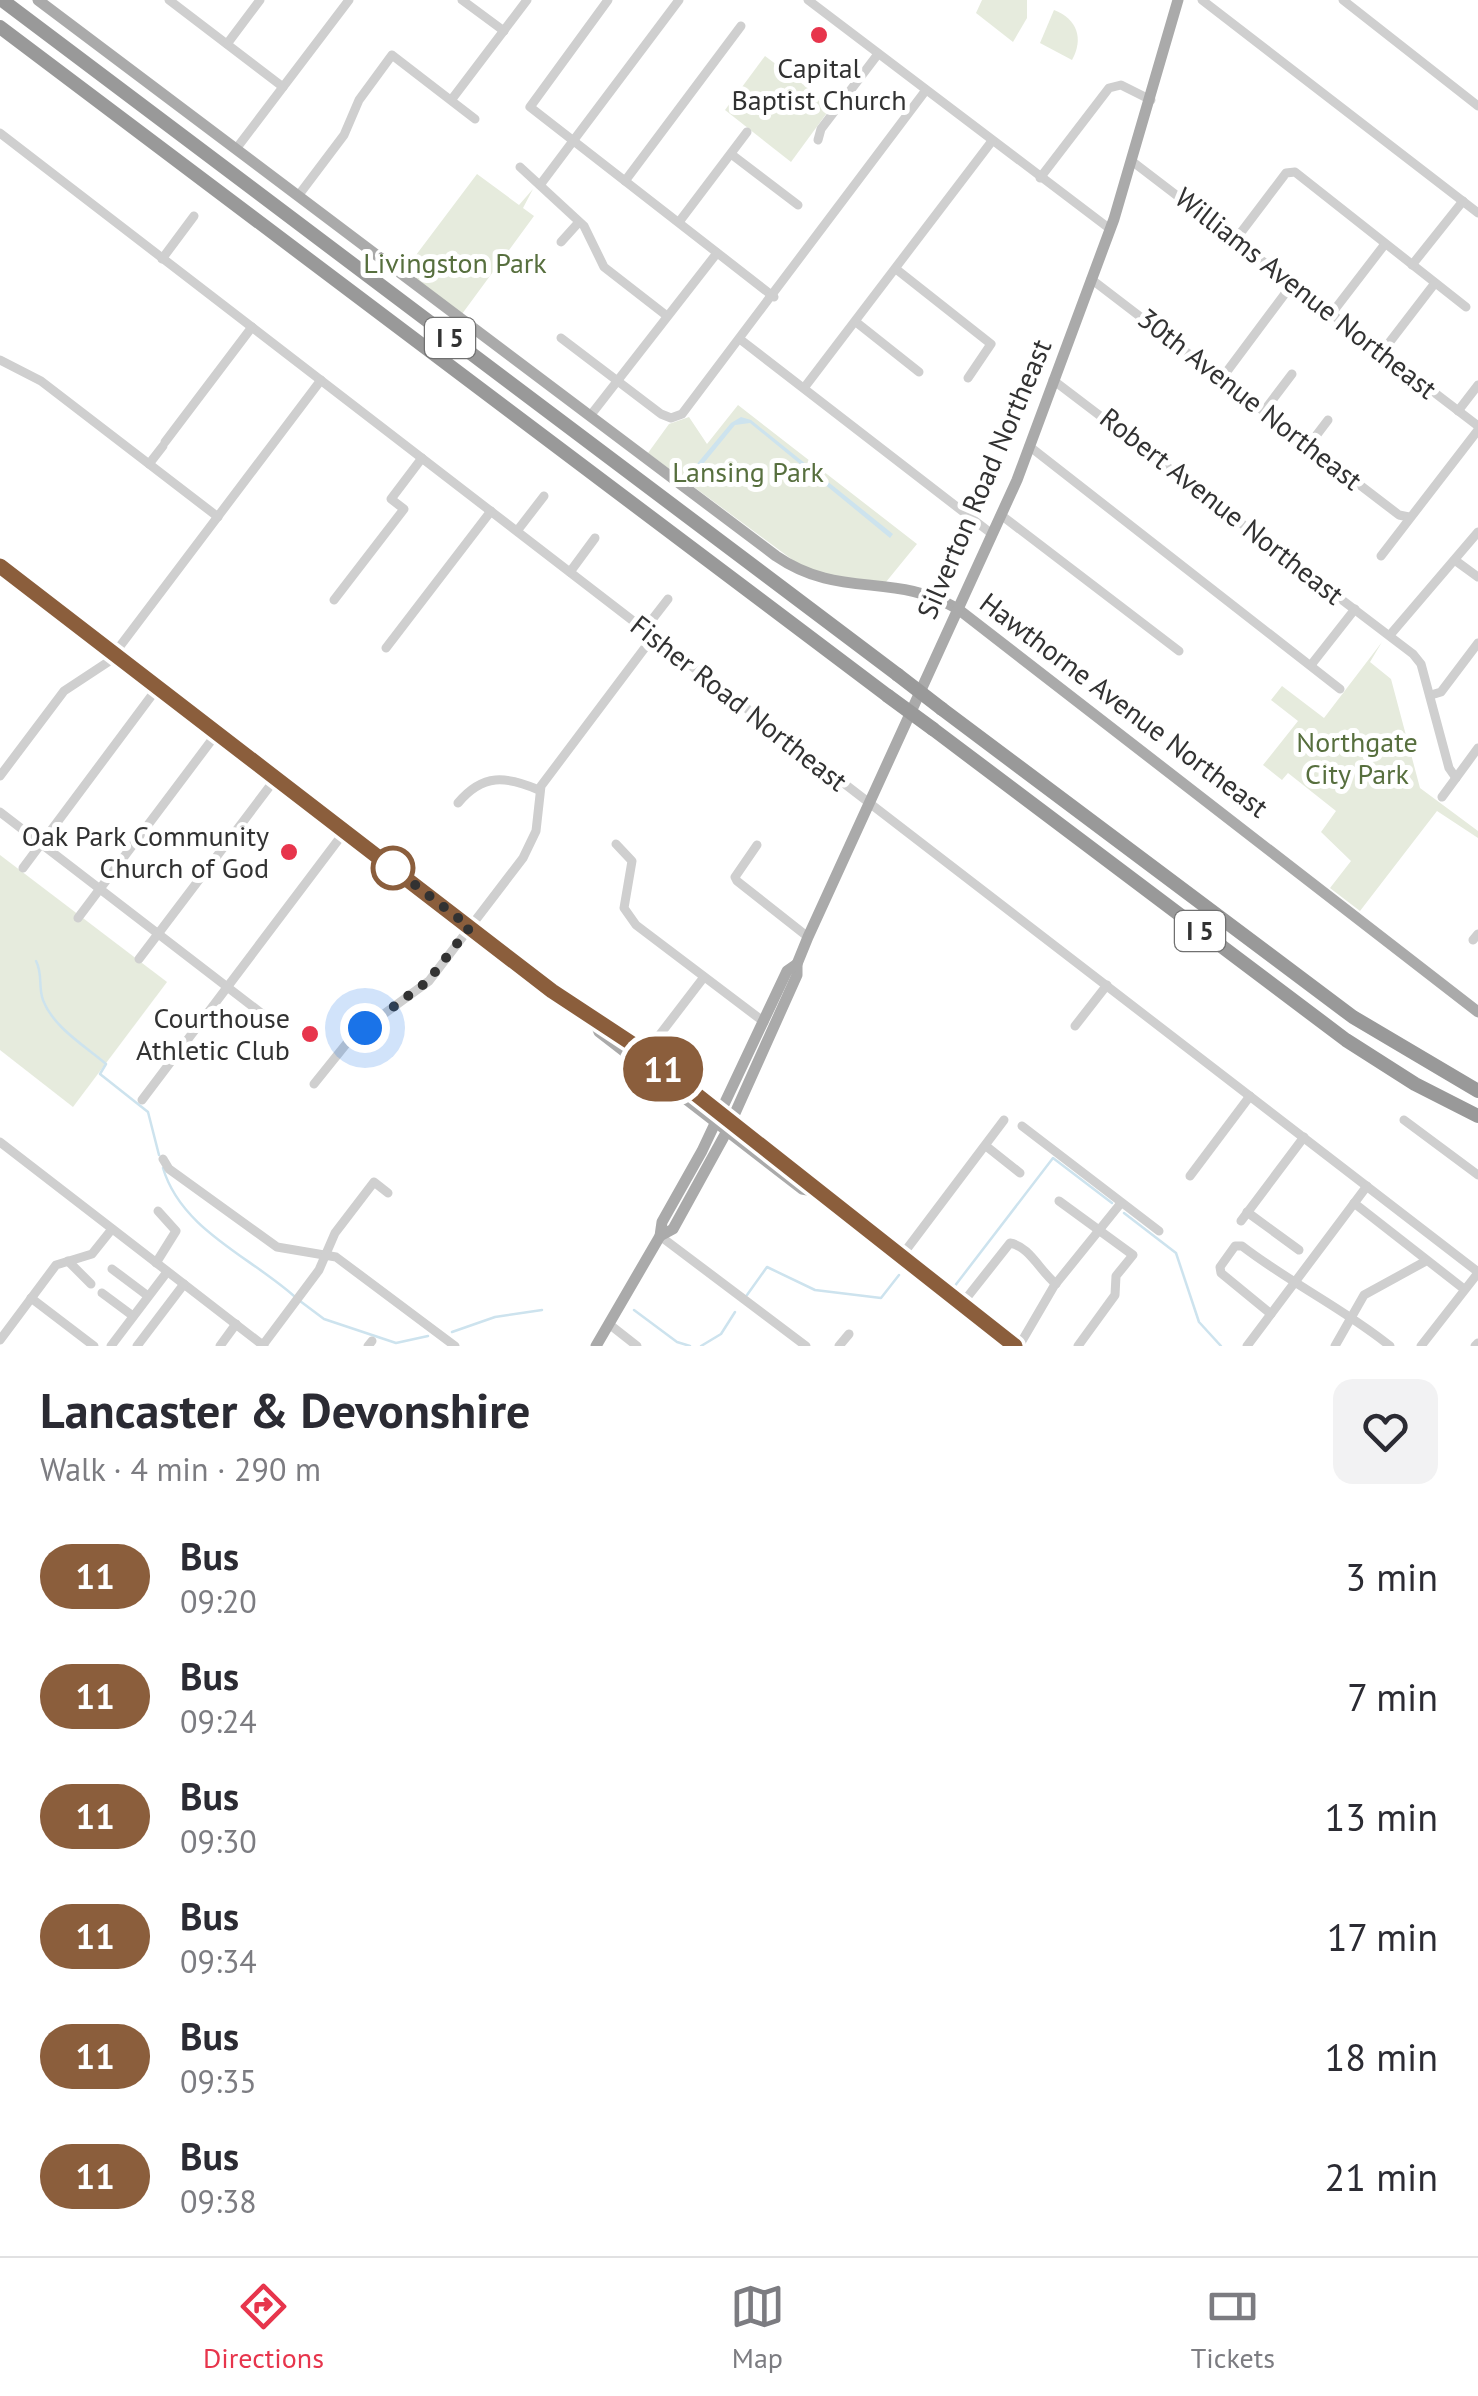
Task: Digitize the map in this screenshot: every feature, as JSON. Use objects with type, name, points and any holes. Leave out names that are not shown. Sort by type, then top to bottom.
[{"type":"highway","name":"I 5","points":[[2,0],[1353,1017],[1478,1092]]},
{"type":"highway","name":"I 5","points":[[0,28],[1332,1030],[1416,1084],[1478,1116]]},
{"type":"main road","name":"Hawthorne Avenue Northeast","points":[[38,0],[804,574],[839,584],[916,589],[958,609],[1478,1012]]},
{"type":"main road","name":"Silverton Road Northeast","points":[[596,1346],[660,1236],[673,1229],[798,975],[797,964],[808,937],[1001,515],[1133,162],[1174,1]]},
{"type":"main road","points":[[0,566],[595,1022],[645,1054],[802,1189],[813,1191],[1017,1346]]},
{"type":"main road","name":"Silverton Road Northeast","points":[[724,1122],[788,970],[797,964]]},
{"type":"main road","points":[[595,1022],[599,1032],[724,1122]]},
{"type":"main road","points":[[612,1042],[640,1057],[645,1054]]},
{"type":"street","points":[[169,0],[284,87]]},
{"type":"street","points":[[227,44],[260,0]]},
{"type":"street","points":[[236,150],[349,0]]},
{"type":"street","points":[[462,0],[504,31]]},
{"type":"street","points":[[452,99],[527,0]]},
{"type":"street","points":[[608,0],[530,107],[774,297]]},
{"type":"street","points":[[540,185],[680,0]]},
{"type":"street","points":[[808,0],[1110,229]]},
{"type":"street","points":[[1202,0],[1478,212]]},
{"type":"street","points":[[1343,0],[1478,106]]},
{"type":"street","points":[[625,181],[742,26]]},
{"type":"street","points":[[818,140],[822,128],[878,54]]},
{"type":"street","points":[[298,196],[344,135],[359,100],[392,55],[475,119]]},
{"type":"street","points":[[1040,178],[1108,88],[1121,86],[1151,100]]},
{"type":"street","points":[[561,338],[661,414],[674,418],[684,412],[926,90]]},
{"type":"street","points":[[679,222],[747,132]]},
{"type":"street","name":"Fisher Road Northeast","points":[[0,134],[1478,1272]]},
{"type":"street","points":[[804,388],[992,141]]},
{"type":"street","points":[[731,154],[798,204]]},
{"type":"street","name":"Williams Avenue Northeast","points":[[1133,162],[1478,428]]},
{"type":"street","points":[[520,167],[580,222],[604,267],[667,316]]},
{"type":"street","points":[[1236,238],[1290,171],[1466,307]]},
{"type":"street","points":[[1412,266],[1463,201]]},
{"type":"street","points":[[162,258],[194,216]]},
{"type":"street","points":[[561,242],[580,222]]},
{"type":"street","points":[[1332,313],[1385,244]]},
{"type":"street","points":[[590,416],[717,253]]},
{"type":"street","points":[[896,269],[991,344],[968,378]]},
{"type":"street","name":"30th Avenue Northeast","points":[[1091,279],[1399,515],[1409,517]]},
{"type":"street","points":[[1222,378],[1293,282]]},
{"type":"street","points":[[1382,352],[1435,283]]},
{"type":"street","points":[[856,322],[919,372]]},
{"type":"street","points":[[149,464],[252,327]]},
{"type":"street","points":[[741,340],[992,534]]},
{"type":"street","points":[[0,360],[42,382],[218,517]]},
{"type":"street","points":[[1264,411],[1292,374]]},
{"type":"street","points":[[0,776],[64,690],[98,671],[114,654],[321,380]]},
{"type":"street","name":"Robert Avenue Northeast","points":[[1054,380],[1418,659],[1449,768],[1456,778]]},
{"type":"street","points":[[1458,411],[1478,385]]},
{"type":"street","points":[[1309,445],[1328,420]]},
{"type":"street","points":[[1381,556],[1478,428]]},
{"type":"street","points":[[1029,446],[1340,689]]},
{"type":"street","points":[[334,600],[404,509],[391,499],[422,458]]},
{"type":"street","points":[[517,531],[544,496]]},
{"type":"street","points":[[386,648],[490,511]]},
{"type":"street","points":[[1001,515],[1179,651]]},
{"type":"street","points":[[1390,634],[1478,532]]},
{"type":"street","points":[[570,572],[596,538]]},
{"type":"street","points":[[1456,561],[1478,578]]},
{"type":"street","points":[[314,1084],[350,1038],[428,981],[531,846],[539,790],[649,634],[668,599]]},
{"type":"street","points":[[1312,666],[1355,608]]},
{"type":"street","points":[[1431,696],[1441,692],[1478,643]]},
{"type":"street","points":[[23,868],[158,687]]},
{"type":"street","points":[[78,918],[217,733]]},
{"type":"street","points":[[1442,797],[1478,748]]},
{"type":"street","points":[[138,959],[276,778]]},
{"type":"street","points":[[458,803],[474,786],[489,778],[507,779],[539,790]]},
{"type":"street","points":[[0,812],[265,1016]]},
{"type":"street","points":[[142,1100],[345,831]]},
{"type":"street","points":[[616,844],[632,861],[634,872],[624,909],[648,933],[764,1022]]},
{"type":"street","points":[[757,846],[734,877],[808,937]]},
{"type":"street","points":[[645,1054],[704,977]]},
{"type":"street","points":[[1076,1026],[1107,985]]},
{"type":"street","points":[[1190,1176],[1250,1096]]},
{"type":"street","points":[[900,1258],[1004,1120]]},
{"type":"street","points":[[1404,1120],[1478,1175]]},
{"type":"street","points":[[1022,1126],[1159,1231]]},
{"type":"street","points":[[1299,1250],[1244,1216],[1304,1137]]},
{"type":"street","points":[[0,1142],[264,1345],[327,1254],[339,1228],[374,1182],[388,1193]]},
{"type":"street","points":[[986,1146],[1020,1172]]},
{"type":"street","points":[[163,1159],[169,1169],[282,1249],[327,1254],[455,1346]]},
{"type":"street","points":[[1248,1346],[1367,1186]]},
{"type":"street","points":[[1059,1201],[1133,1255],[1116,1276],[1115,1295],[1078,1346]]},
{"type":"street","points":[[1017,1346],[1056,1284],[1122,1203]]},
{"type":"street","points":[[1354,1203],[1464,1289]]},
{"type":"street","points":[[156,1264],[176,1234],[173,1225],[158,1212]]},
{"type":"street","points":[[16,1346],[1,1338],[56,1265],[92,1254],[112,1229]]},
{"type":"street","points":[[660,1236],[806,1346]]},
{"type":"street","points":[[961,1305],[1010,1243],[1028,1252],[1037,1270],[1056,1284]]},
{"type":"street","points":[[1272,1314],[1221,1273],[1220,1266],[1235,1246],[1242,1246],[1295,1284],[1350,1313],[1390,1346]]},
{"type":"street","points":[[1335,1346],[1350,1313],[1374,1287],[1426,1260]]},
{"type":"street","points":[[68,1261],[90,1284]]},
{"type":"street","points":[[112,1269],[148,1296]]},
{"type":"street","points":[[111,1346],[167,1272]]},
{"type":"street","points":[[1421,1346],[1478,1272]]},
{"type":"street","points":[[136,1346],[184,1284]]},
{"type":"street","points":[[102,1293],[134,1316]]},
{"type":"street","points":[[31,1298],[94,1346]]},
{"type":"street","points":[[220,1346],[236,1324]]},
{"type":"street","points":[[609,1324],[637,1346]]},
{"type":"street","points":[[840,1346],[849,1334]]},
{"type":"green space","points":[[982,0],[1027,0],[1027,18],[1013,42],[976,13]]},
{"type":"green space","points":[[1054,10],[1076,30],[1072,60],[1040,43]]},
{"type":"green space","points":[[765,56],[832,106],[791,162],[725,110]]},
{"type":"green space","name":"Livingston Park","points":[[477,174],[519,205],[533,189],[523,208],[534,216],[462,314],[404,271]]},
{"type":"green space","name":"Lansing Park","points":[[738,405],[917,544],[886,582],[813,575],[648,453],[669,424],[689,417],[707,444]]},
{"type":"green space","name":"Northgate City Park","points":[[1382,642],[1370,662],[1391,679],[1420,788],[1478,831],[1478,838],[1437,811],[1360,911],[1330,888],[1351,861],[1321,832],[1336,811],[1288,773],[1282,780],[1263,765],[1298,721],[1271,700],[1282,686],[1324,718]]},
{"type":"green space","points":[[0,855],[167,982],[73,1107],[0,1050]]},
{"type":"water","points":[[741,417],[751,420],[893,534],[890,538],[750,423],[735,425],[690,480],[686,477],[731,423]]},
{"type":"waterway","points":[[36,961],[48,1010],[70,1035],[106,1064],[100,1074],[148,1112],[159,1155]]},
{"type":"waterway","points":[[954,1287],[1053,1158],[1112,1203]]},
{"type":"waterway","points":[[163,1168],[172,1189],[200,1225],[294,1296]]},
{"type":"waterway","points":[[1124,1213],[1176,1253],[1199,1322],[1221,1346]]},
{"type":"waterway","points":[[747,1295],[767,1267],[815,1290],[881,1298],[899,1275]]},
{"type":"waterway","points":[[300,1301],[324,1319],[396,1343],[428,1336]]},
{"type":"waterway","points":[[452,1332],[495,1317],[542,1310]]},
{"type":"waterway","points":[[634,1310],[677,1342],[690,1346]]},
{"type":"waterway","points":[[701,1346],[721,1334],[735,1312]]},
{"type":"bus line","name":"11","points":[[0,566],[552,991],[631,1043],[808,1182],[815,1193],[1015,1346]]},
{"type":"place","name":"Capital Baptist Church","points":[[819,35]]},
{"type":"place","name":"Oak Park Community Church of God","points":[[289,852]]},
{"type":"place","name":"Courthouse Athletic Club","points":[[310,1034]]},
{"type":"route","points":[[365,1028],[424,986],[470,927],[393,868]]}]
